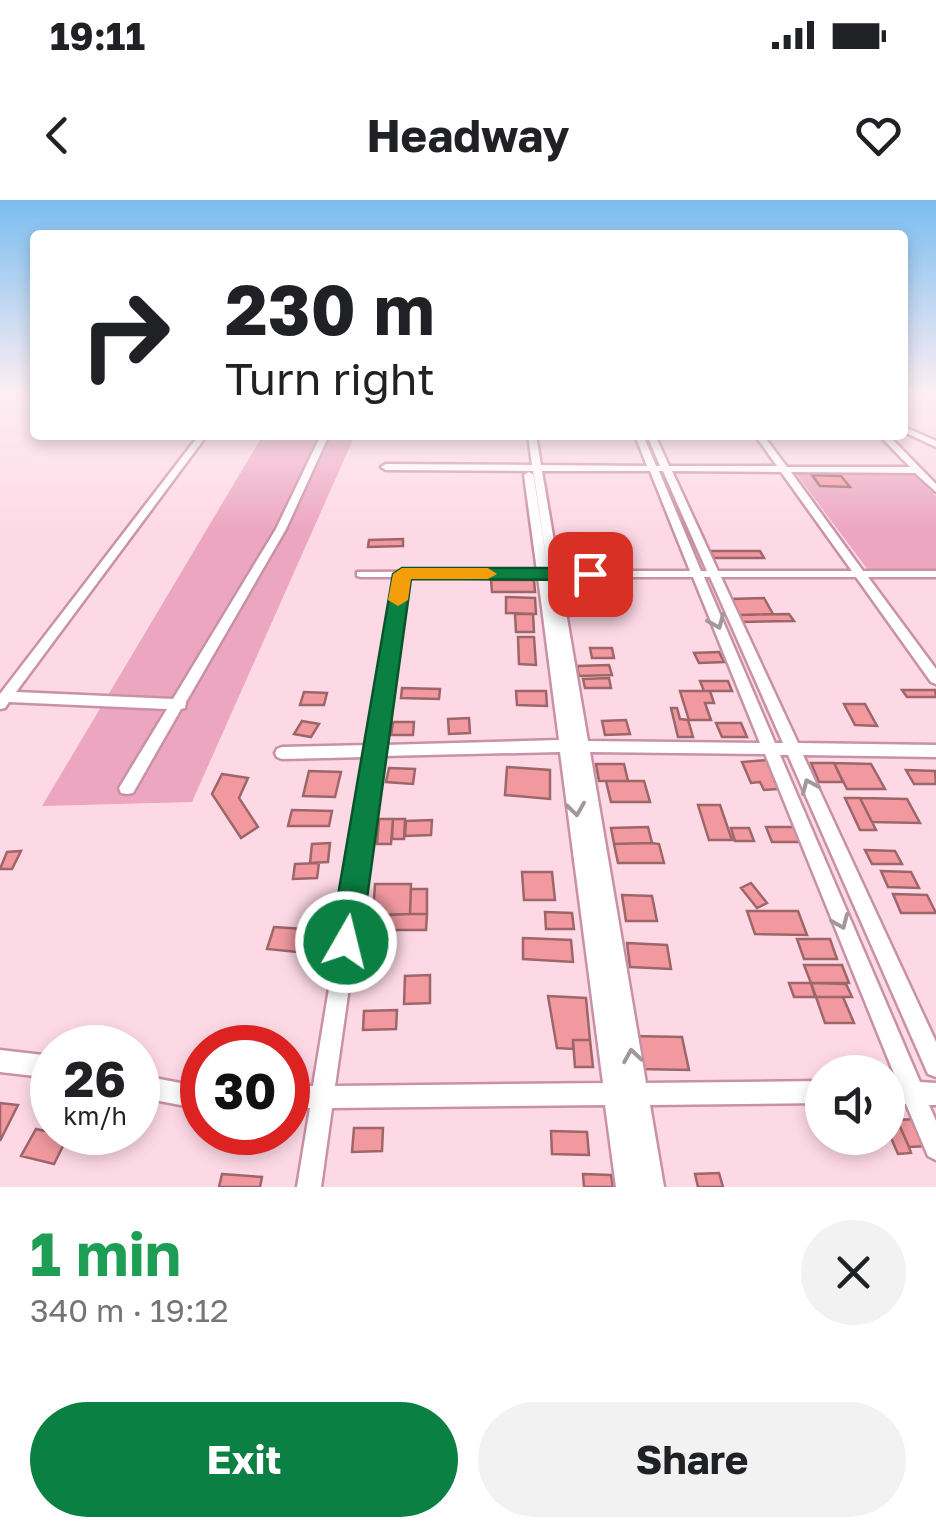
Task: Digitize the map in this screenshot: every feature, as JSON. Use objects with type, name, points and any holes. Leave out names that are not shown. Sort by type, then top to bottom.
[{"type":"street","points":[[3,700],[199,440]]},
{"type":"street","points":[[127,788],[281,530],[322,440]]},
{"type":"street","points":[[525,440],[626,1093],[652,1187]]},
{"type":"street","points":[[532,440],[532,466]]},
{"type":"street","points":[[642,440],[794,751],[936,1066]]},
{"type":"street","points":[[652,440],[658,466]]},
{"type":"street","points":[[763,440],[936,679]]},
{"type":"street","points":[[887,440],[936,489]]},
{"type":"street","points":[[386,467],[917,470]]},
{"type":"street","points":[[361,574],[936,574]]},
{"type":"street","points":[[309,1187],[402,574]]},
{"type":"street","points":[[706,575],[769,749],[936,1148]]},
{"type":"street","points":[[3,700],[180,704]]},
{"type":"street","points":[[282,752],[575,747],[936,751]]},
{"type":"street","points":[[0,1061],[30,1064]]},
{"type":"street","points":[[310,1096],[805,1092]]},
{"type":"street","points":[[905,1092],[936,1094]]},
{"type":"street","points":[[626,1093],[628,1187]]},
{"type":"shaded area","points":[[260,440],[353,440],[192,802],[42,806]]},
{"type":"shaded area","points":[[794,471],[912,472],[936,496],[936,569],[868,570]]},
{"type":"building","points":[[812,475],[841,476],[850,487],[820,486]]},
{"type":"building","points":[[403,539],[403,546],[368,547],[369,540]]},
{"type":"building","points":[[710,551],[760,551],[764,558],[714,558]]},
{"type":"building","points":[[558,556],[589,557],[591,565],[560,565]]},
{"type":"building","points":[[491,580],[534,580],[535,592],[492,592]]},
{"type":"building","points":[[588,591],[592,601],[567,602],[565,592]]},
{"type":"building","points":[[506,597],[535,598],[536,614],[506,613]]},
{"type":"building","points":[[764,598],[773,614],[738,615],[730,599]]},
{"type":"building","points":[[515,614],[533,614],[534,632],[516,632]]},
{"type":"building","points":[[789,614],[794,621],[742,622],[738,615]]},
{"type":"building","points":[[518,637],[534,637],[536,665],[519,664]]},
{"type":"building","points":[[590,648],[612,648],[614,658],[592,658]]},
{"type":"building","points":[[719,652],[724,662],[699,663],[694,653]]},
{"type":"building","points":[[609,665],[612,675],[579,676],[577,666]]},
{"type":"building","points":[[609,678],[611,688],[585,688],[583,679]]},
{"type":"building","points":[[700,681],[728,681],[732,691],[704,691]]},
{"type":"building","points":[[402,688],[440,689],[439,699],[401,698]]},
{"type":"building","points":[[902,690],[935,690],[936,697],[907,697]]},
{"type":"building","points":[[516,691],[546,691],[547,706],[517,705]]},
{"type":"building","points":[[680,691],[710,691],[714,703],[705,703],[711,720],[689,720]]},
{"type":"building","points":[[304,692],[327,693],[324,705],[300,705]]},
{"type":"building","points":[[844,704],[865,704],[877,726],[855,725]]},
{"type":"building","points":[[671,708],[677,708],[680,719],[688,720],[693,737],[678,737]]},
{"type":"building","points":[[469,718],[470,733],[449,734],[448,719]]},
{"type":"building","points":[[626,720],[630,734],[605,735],[602,721]]},
{"type":"building","points":[[302,721],[319,724],[311,737],[294,734]]},
{"type":"building","points":[[393,722],[414,722],[413,735],[391,735]]},
{"type":"building","points":[[716,723],[741,723],[747,737],[722,737]]},
{"type":"building","points":[[768,760],[779,789],[764,790],[760,782],[751,783],[742,762]]},
{"type":"building","points":[[811,763],[834,763],[843,782],[819,782]]},
{"type":"building","points":[[834,763],[871,764],[885,789],[847,789]]},
{"type":"building","points":[[596,764],[624,764],[628,781],[599,781]]},
{"type":"building","points":[[507,767],[550,770],[550,799],[505,795]]},
{"type":"building","points":[[389,768],[415,769],[413,784],[386,782]]},
{"type":"building","points":[[906,770],[935,771],[936,784],[914,784]]},
{"type":"building","points":[[309,771],[341,772],[335,797],[303,796]]},
{"type":"building","points":[[222,774],[248,778],[239,798],[258,827],[241,838],[212,794]]},
{"type":"building","points":[[606,781],[644,781],[650,802],[611,802]]},
{"type":"building","points":[[845,798],[860,798],[876,830],[860,830]]},
{"type":"building","points":[[860,798],[907,799],[920,823],[872,822]]},
{"type":"building","points":[[698,805],[720,805],[732,840],[709,840]]},
{"type":"building","points":[[292,810],[332,811],[329,826],[288,826]]},
{"type":"building","points":[[379,819],[393,819],[391,844],[377,844]]},
{"type":"building","points":[[393,819],[405,819],[404,839],[392,839]]},
{"type":"building","points":[[432,820],[431,835],[405,836],[406,821]]},
{"type":"building","points":[[648,827],[652,843],[614,844],[611,828]]},
{"type":"building","points":[[766,827],[796,827],[803,842],[772,842]]},
{"type":"building","points":[[731,828],[749,828],[754,841],[735,841]]},
{"type":"building","points":[[330,843],[328,862],[310,863],[312,844]]},
{"type":"building","points":[[614,844],[659,844],[664,863],[618,863]]},
{"type":"building","points":[[865,850],[895,851],[902,864],[872,864]]},
{"type":"building","points":[[21,851],[12,869],[0,869],[7,852]]},
{"type":"building","points":[[319,863],[317,878],[293,879],[295,864]]},
{"type":"building","points":[[881,871],[911,872],[919,888],[888,887]]},
{"type":"building","points":[[522,872],[552,872],[555,900],[524,900]]},
{"type":"building","points":[[751,883],[767,903],[757,908],[741,888]]},
{"type":"building","points":[[375,884],[411,884],[410,914],[373,915]]},
{"type":"building","points":[[411,889],[427,889],[427,914],[410,914]]},
{"type":"building","points":[[893,894],[927,895],[936,913],[901,913]]},
{"type":"building","points":[[622,895],[652,896],[657,921],[626,921]]},
{"type":"building","points":[[747,911],[798,911],[807,935],[755,934]]},
{"type":"building","points":[[545,912],[572,913],[574,929],[546,929]]},
{"type":"building","points":[[427,914],[426,930],[387,930],[387,915]]},
{"type":"building","points":[[274,927],[303,929],[297,952],[267,949]]},
{"type":"building","points":[[523,938],[571,940],[573,962],[523,959]]},
{"type":"building","points":[[797,939],[830,939],[837,959],[804,959]]},
{"type":"building","points":[[627,943],[667,945],[671,969],[630,967]]},
{"type":"building","points":[[804,965],[842,965],[849,983],[811,983]]},
{"type":"building","points":[[430,975],[430,1003],[404,1004],[405,976]]},
{"type":"building","points":[[789,983],[811,983],[815,997],[794,997]]},
{"type":"building","points":[[811,983],[846,984],[852,997],[816,997]]},
{"type":"building","points":[[548,996],[586,998],[590,1040],[573,1040],[573,1049],[557,1048]]},
{"type":"building","points":[[816,997],[843,997],[854,1023],[825,1023]]},
{"type":"building","points":[[397,1010],[396,1029],[363,1030],[364,1011]]},
{"type":"building","points":[[633,1036],[682,1037],[689,1070],[638,1069]]},
{"type":"building","points":[[573,1040],[590,1040],[593,1067],[575,1067]]},
{"type":"building","points":[[0,1103],[18,1105],[0,1141]]},
{"type":"building","points":[[916,1119],[928,1146],[909,1147],[905,1120]]},
{"type":"building","points":[[354,1128],[383,1128],[382,1151],[352,1152]]},
{"type":"building","points":[[551,1131],[587,1132],[589,1155],[552,1154]]},
{"type":"building","points":[[30,1140],[30,1155],[58,1155],[54,1164],[21,1156]]},
{"type":"building","points":[[719,1173],[723,1187],[698,1187],[695,1174]]},
{"type":"building","points":[[222,1174],[262,1177],[260,1187],[219,1187]]},
{"type":"building","points":[[583,1174],[611,1175],[613,1187],[584,1187]]},
{"type":"slow traffic","points":[[398,600],[402,574],[488,574]]},
{"type":"route","points":[[346,942],[402,574],[590,574]]}]
